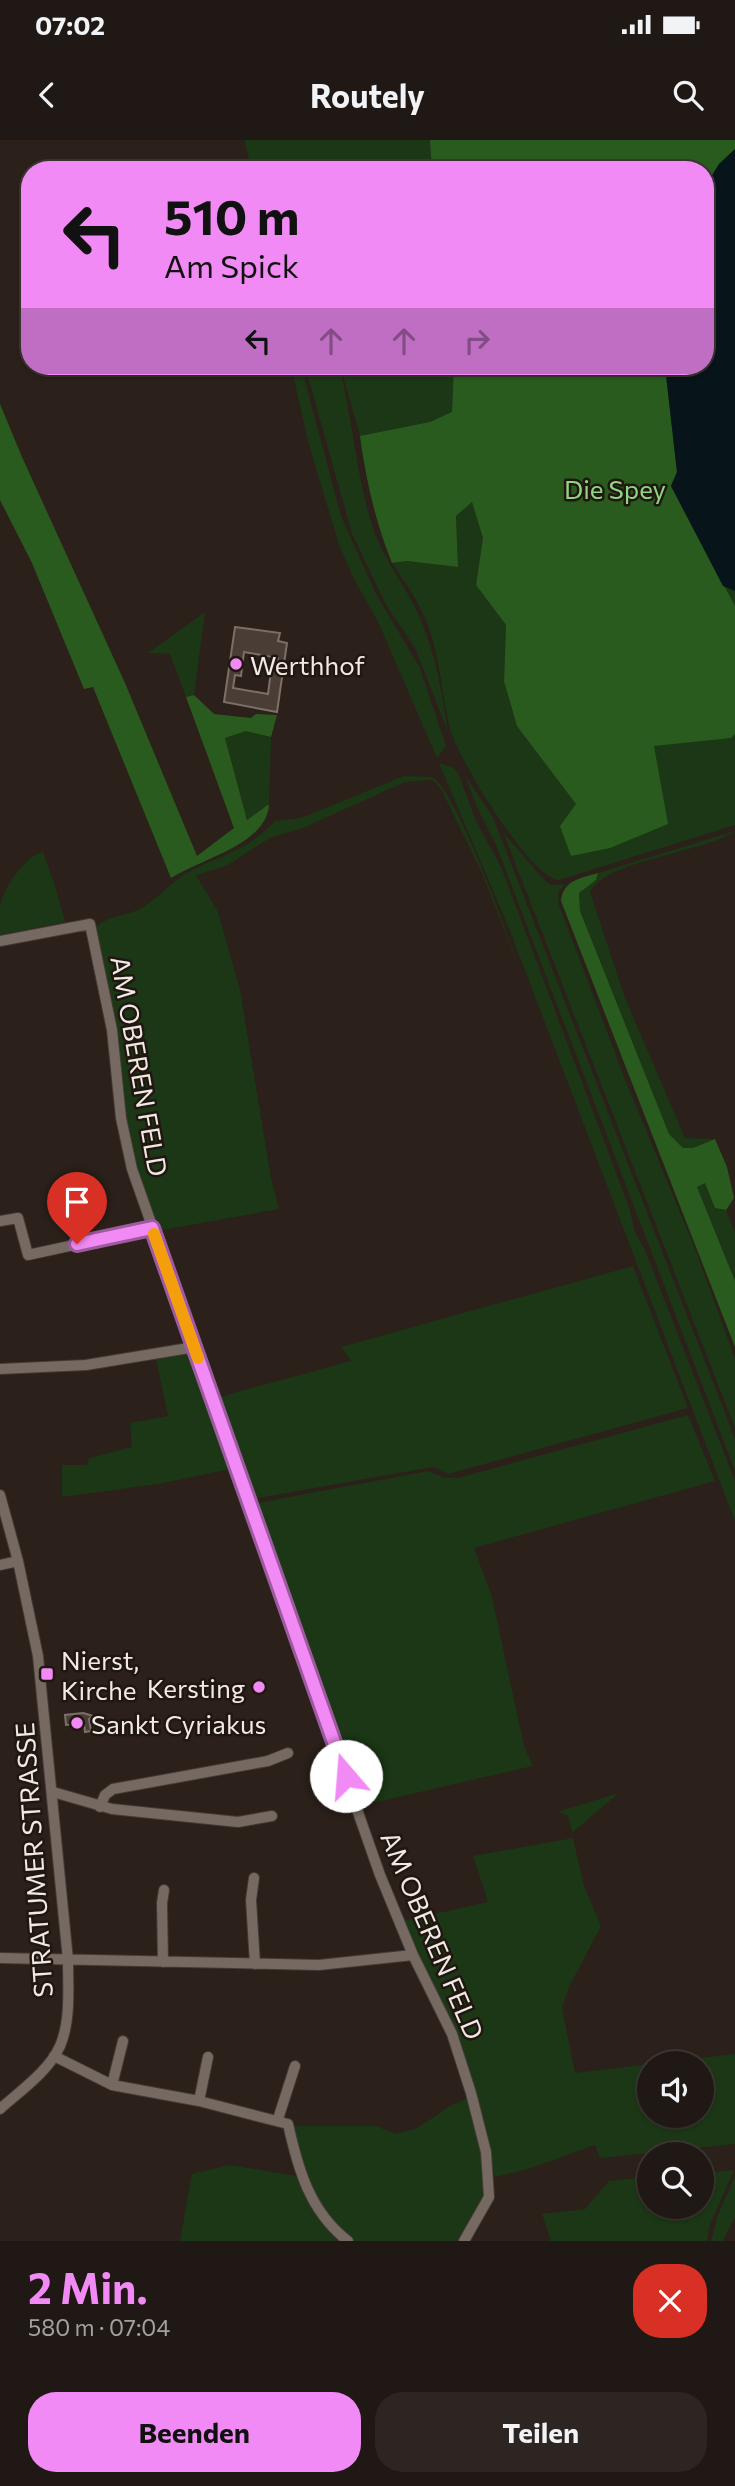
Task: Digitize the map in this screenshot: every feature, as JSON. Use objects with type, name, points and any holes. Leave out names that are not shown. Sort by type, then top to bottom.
[{"type":"street","name":"AM OBEREN FELD","points":[[0,941],[90,924],[112,1030],[126,1147],[152,1228],[380,1875],[413,1955],[452,2034],[471,2094],[486,2152],[489,2197],[464,2241]]},
{"type":"street","points":[[0,1221],[18,1218],[27,1255],[152,1228]]},
{"type":"street","points":[[0,1368],[86,1366],[195,1347]]},
{"type":"street","name":"STRATUMER STRASSE","points":[[0,1495],[18,1562],[38,1656],[53,1792],[68,1960],[68,1997],[63,2036],[54,2056]]},
{"type":"street","points":[[0,1565],[18,1562]]},
{"type":"street","points":[[100,1807],[105,1795],[113,1789],[268,1761],[288,1753]]},
{"type":"street","points":[[53,1792],[100,1807],[230,1821],[272,1816]]},
{"type":"street","points":[[254,1878],[251,1900],[255,1964]]},
{"type":"street","points":[[163,1962],[164,1890]]},
{"type":"street","points":[[0,1958],[319,1965],[413,1955]]},
{"type":"street","points":[[113,2085],[123,2041]]},
{"type":"street","points":[[0,2109],[54,2056],[113,2085],[278,2119],[288,2124],[300,2174],[314,2203],[334,2230],[348,2241]]},
{"type":"street","points":[[199,2101],[208,2057]]},
{"type":"street","points":[[278,2119],[295,2066]]},
{"type":"green space","name":"Die Spey","points":[[244,140],[735,140],[735,825],[559,880],[546,874],[531,860],[481,791],[457,747],[451,732],[432,636],[415,599],[392,563],[407,561],[458,567],[456,516],[472,501],[483,538],[476,585],[506,625],[504,681],[558,779],[576,804],[597,851],[484,433],[360,436],[343,375],[714,375],[714,161],[250,161]]},
{"type":"green space","points":[[430,140],[735,140],[735,149],[714,172],[714,161],[431,161]]},
{"type":"green space","points":[[293,375],[303,375],[341,516],[376,594],[420,668],[446,746],[437,758],[379,624],[339,545],[309,445]]},
{"type":"green space","points":[[308,375],[341,375],[367,508],[383,552],[426,632],[438,674],[448,732],[415,648],[386,605],[352,534]]},
{"type":"green space","name":"Die Spey","points":[[454,375],[666,375],[677,472],[671,486],[735,606],[735,734],[731,738],[654,746],[668,824],[610,848],[571,856],[560,826],[576,804],[517,726],[504,681],[506,625],[476,585],[483,538],[472,502],[456,516],[458,567],[407,561],[392,563],[376,516],[360,436],[430,422],[452,412]]},
{"type":"green space","points":[[0,404],[125,683],[197,856],[234,828],[186,697],[194,695],[214,714],[251,718],[256,714],[277,715],[271,737],[246,731],[225,738],[247,820],[269,804],[266,818],[245,840],[171,878],[93,687],[84,689],[32,563],[0,500]]},
{"type":"green space","points":[[205,612],[194,695],[186,697],[170,654],[148,653]]},
{"type":"green space","points":[[246,731],[271,737],[269,804],[247,820],[225,738]]},
{"type":"green space","points":[[439,763],[454,768],[459,775],[476,821],[501,867],[629,1207],[635,1232],[645,1250],[735,1481],[735,1521],[510,931]]},
{"type":"green space","points":[[465,775],[493,817],[727,1418],[735,1439],[735,1471],[496,845]]},
{"type":"green space","points":[[404,776],[432,777],[442,787],[481,865],[519,968],[482,873],[442,791],[433,780],[405,782],[303,828],[272,837],[226,866],[196,875],[218,912],[240,990],[271,1178],[279,1209],[157,1231],[129,1148],[96,927],[140,909],[185,874],[246,845],[275,821],[301,818]]},
{"type":"green space","points":[[735,831],[703,845],[615,872],[600,881],[590,892],[625,998],[685,1138],[715,1139],[693,1148],[683,1148],[669,1134],[580,911],[579,893],[598,873]]},
{"type":"green space","points":[[503,832],[545,881],[551,885],[565,884],[558,893],[559,905],[625,1079],[696,1251],[735,1359],[735,1428]]},
{"type":"green space","points":[[43,852],[65,922],[0,935],[0,907],[5,892],[22,866],[36,854]]},
{"type":"green space","points":[[598,873],[596,880],[579,893],[580,911],[669,1134],[683,1148],[693,1148],[715,1139],[727,1167],[734,1198],[726,1210],[715,1208],[705,1183],[697,1187],[735,1281],[735,1347],[561,901],[569,884]]},
{"type":"green space","points":[[705,1182],[715,1208],[726,1210],[735,1232],[735,1281],[697,1187]]},
{"type":"green space","points":[[633,1266],[688,1408],[448,1474],[433,1467],[252,1499],[216,1398],[351,1361],[341,1347]]},
{"type":"green space","points":[[187,1353],[191,1357],[230,1466],[226,1470],[158,1484],[62,1497],[62,1465],[87,1465],[89,1458],[132,1447],[130,1423],[168,1416],[156,1358]]},
{"type":"green space","points":[[688,1415],[715,1481],[474,1548],[492,1597],[524,1746],[533,1766],[359,1806],[252,1504],[428,1471],[446,1478],[458,1478]]},
{"type":"green space","points":[[619,1793],[572,1833],[568,1815],[557,1812]]},
{"type":"green space","points":[[573,1838],[584,1886],[601,1926],[569,1987],[562,2008],[575,2073],[637,2065],[637,2128],[714,2128],[714,2056],[735,2054],[735,2144],[714,2146],[714,2142],[637,2142],[637,2154],[600,2158],[595,2145],[528,2169],[495,2177],[475,2092],[403,1921],[488,1902],[473,1856]]},
{"type":"green space","points":[[470,2097],[486,2172],[479,2208],[460,2241],[353,2241],[336,2228],[302,2173],[292,2126],[376,2126],[396,2134],[417,2128],[450,2106]]},
{"type":"green space","points":[[229,2165],[297,2176],[343,2241],[180,2241],[192,2174]]},
{"type":"green space","points":[[734,2170],[714,2216],[714,2172]]},
{"type":"green space","points":[[735,2176],[735,2217],[723,2241],[711,2241],[717,2217]]},
{"type":"green space","points":[[637,2178],[637,2219],[713,2219],[707,2241],[545,2241],[551,2240],[542,2214],[585,2209],[609,2181]]},
{"type":"shaded area","points":[[735,149],[735,591],[723,586],[671,486],[677,472],[666,375],[714,375],[714,172]]},
{"type":"building","name":"Werthhof","points":[[235,627],[280,633],[278,641],[287,643],[277,712],[224,702]],"holes":[[[244,652],[278,658],[275,672],[271,671],[268,694],[233,688],[235,675],[241,676]]]},
{"type":"building","name":"Sankt Cyriakus","points":[[83,1713],[93,1716],[89,1719],[91,1731],[85,1732],[84,1723],[66,1725],[65,1715]]},
{"type":"slow traffic","points":[[154,1234],[198,1358]]},
{"type":"place","name":"Werthhof","points":[[236,664]]},
{"type":"place","name":"Nierst, Kirche","points":[[47,1674]]},
{"type":"place","name":"Kersting","points":[[259,1687]]},
{"type":"place","name":"Sankt Cyriakus","points":[[77,1723]]},
{"type":"route","points":[[77,1244],[152,1228],[346,1776]]}]
